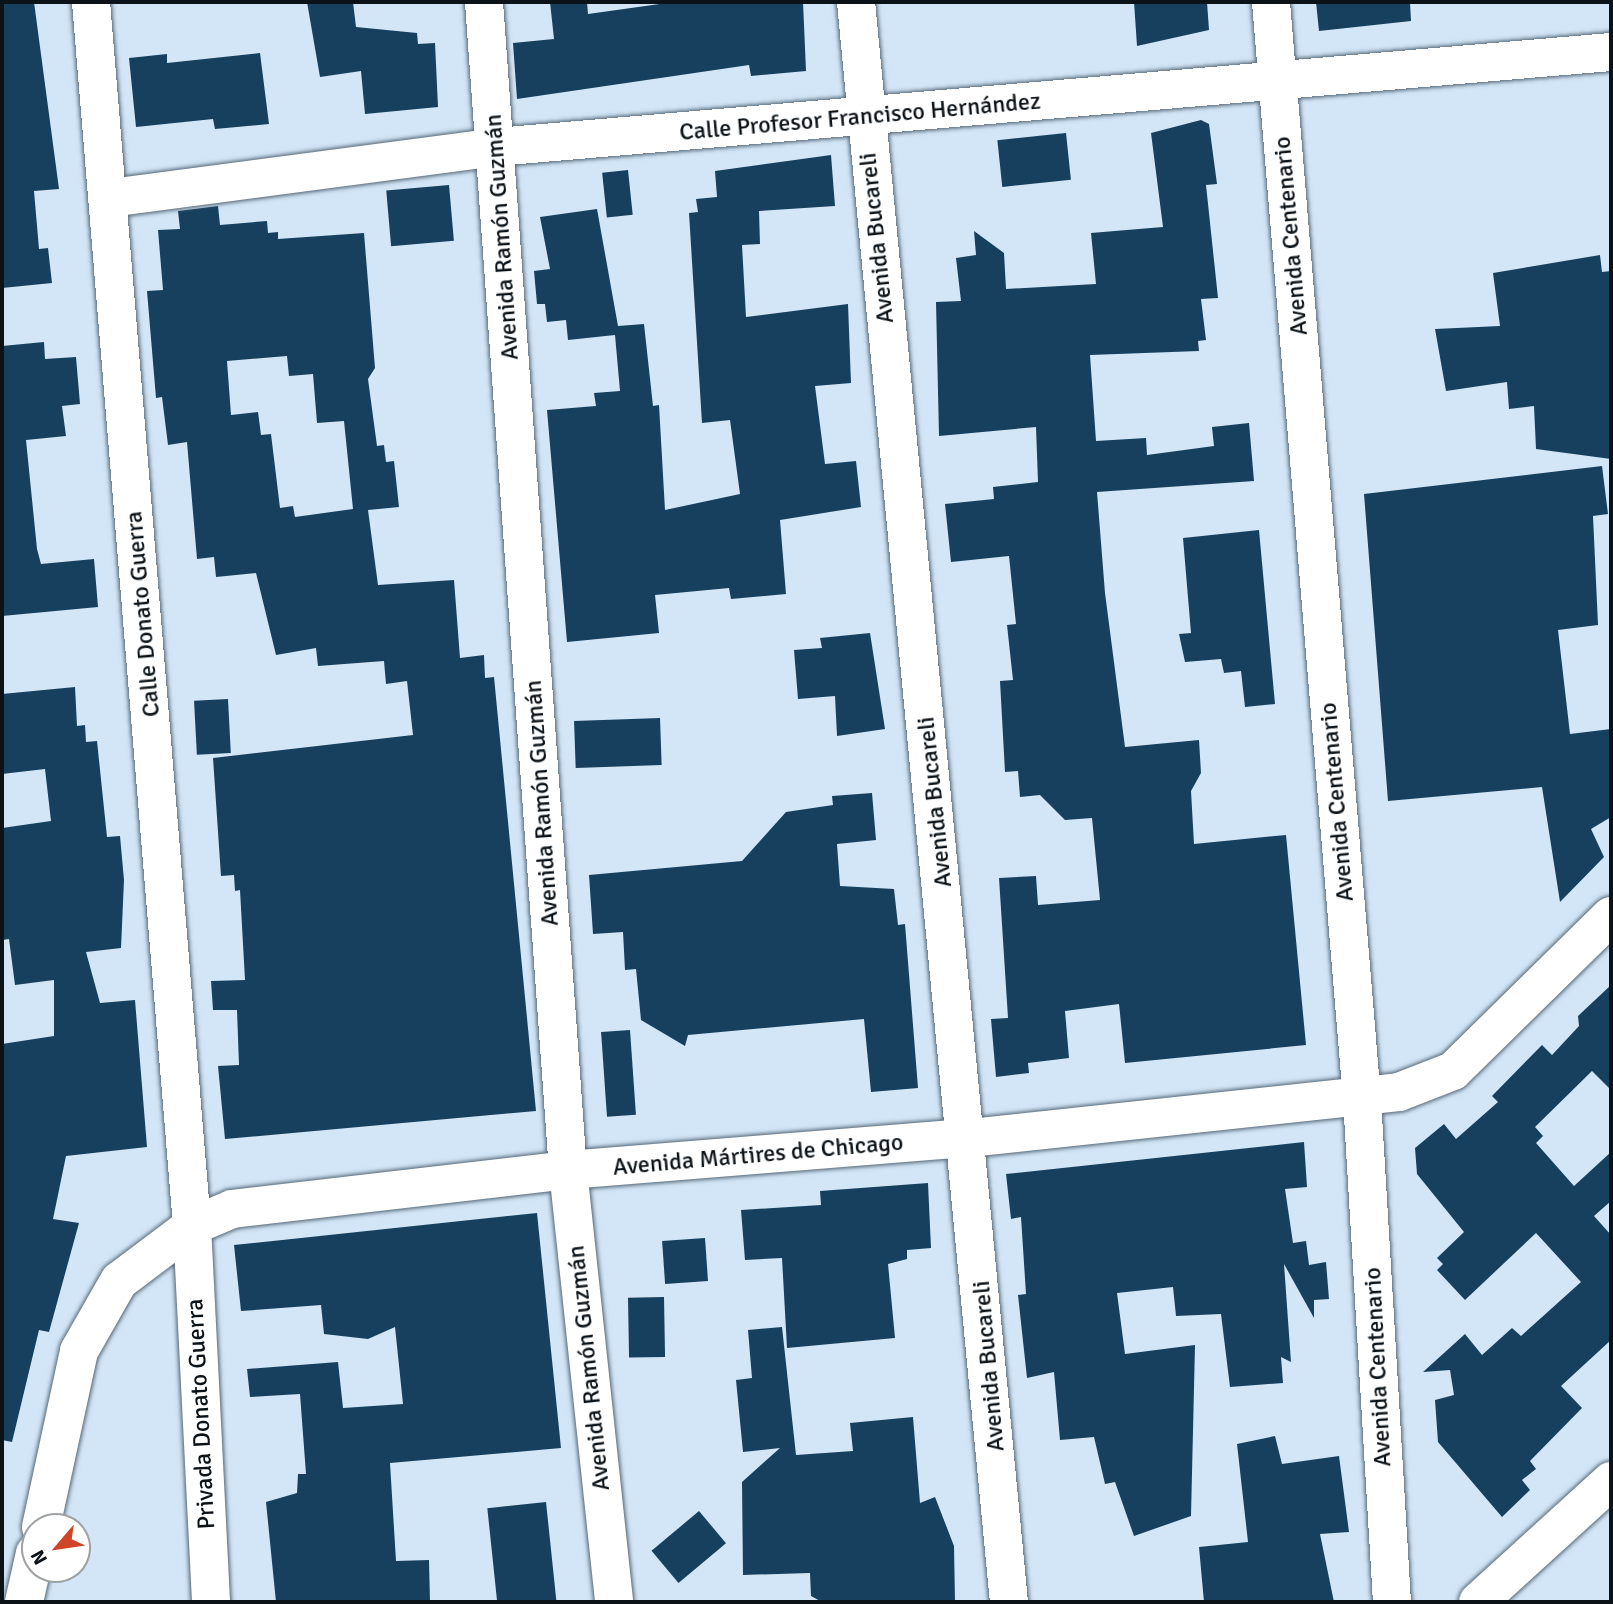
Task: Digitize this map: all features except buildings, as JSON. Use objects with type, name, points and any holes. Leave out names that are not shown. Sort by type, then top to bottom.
[{"type":"street","name":"Calle Donato Guerra","points":[[91,2],[110,198],[191,1226]]},
{"type":"street","name":"Avenida Ramón Guzmán","points":[[484,2],[568,1170],[614,1602]]},
{"type":"street","name":"Avenida Bucareli","points":[[856,2],[865,117],[969,1138],[1009,1602]]},
{"type":"street","name":"Avenida Centenario","points":[[1271,2],[1362,1099],[1392,1602]]},
{"type":"street","name":"Calle Profesor Francisco Hernández","points":[[110,198],[496,147],[1611,52]]},
{"type":"street","name":"Avenida Mártires de Chicago","points":[[44,1513],[79,1351],[119,1281],[191,1226],[232,1209],[568,1170],[969,1138],[1362,1099],[1453,1071],[1611,916]]},
{"type":"street","name":"Privada Donato Guerra","points":[[191,1226],[211,1602]]},
{"type":"street","points":[[1478,1602],[1611,1481]]},
{"type":"street","points":[[24,1602],[28,1583]]}]
